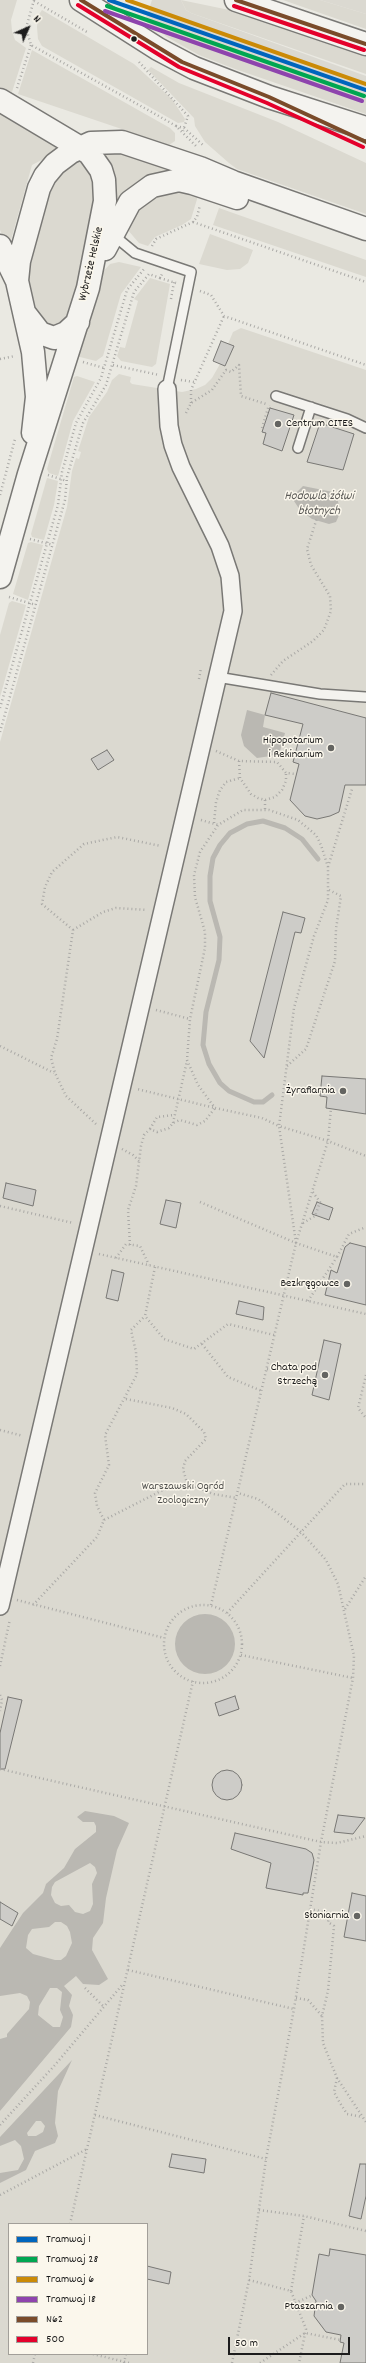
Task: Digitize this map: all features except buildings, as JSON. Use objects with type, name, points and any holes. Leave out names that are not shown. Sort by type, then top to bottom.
[{"type":"main road","points":[[81,0],[182,62],[269,97],[366,142]]},
{"type":"main road","points":[[236,0],[366,44]]},
{"type":"main road","name":"Wybrzeże Helskie","points":[[0,577],[36,474],[88,288],[104,212],[105,188],[101,170],[89,153],[8,94]]},
{"type":"main road","points":[[269,97],[366,128]]},
{"type":"main road","points":[[17,281],[19,261],[42,182],[55,164],[81,146],[104,141],[122,142],[200,168],[233,182],[366,229]]},
{"type":"main road","points":[[88,288],[111,234],[130,202],[140,192],[164,182],[179,180],[192,183],[366,243]]},
{"type":"main road","name":"Wybrzeże Helskie","points":[[0,246],[17,281],[34,357],[37,397],[36,474]]},
{"type":"main road","points":[[25,314],[40,333],[54,338],[66,333],[78,322]]},
{"type":"street","points":[[1,1601],[90,1230],[233,611],[230,576],[220,546],[181,467],[174,445],[169,426],[169,383]]},
{"type":"lane","points":[[104,212],[106,224],[111,234],[135,253],[190,272],[169,383]]},
{"type":"lane","points":[[276,396],[356,422],[366,428]]},
{"type":"lane","points":[[298,448],[311,407]]},
{"type":"lane","points":[[217,677],[320,694],[366,697]]},
{"type":"path","points":[[8,94],[31,45],[26,28],[34,0],[87,32]]},
{"type":"path","points":[[31,45],[184,130],[203,145]]},
{"type":"path","points":[[139,62],[188,116],[184,130]]},
{"type":"path","points":[[152,247],[156,239],[193,222],[197,217],[201,202]]},
{"type":"path","points":[[193,222],[366,282]]},
{"type":"path","points":[[0,708],[58,504],[61,479],[76,423],[97,387],[125,295],[144,268]]},
{"type":"path","points":[[0,732],[66,500],[67,481],[83,422],[106,385],[134,292],[149,274],[211,295],[224,316],[366,365]]},
{"type":"path","points":[[160,278],[162,274]]},
{"type":"path","points":[[224,316],[194,382],[191,390],[191,403],[212,390],[226,370],[230,372],[239,365],[241,396],[264,403]]},
{"type":"path","points":[[0,359],[15,356]]},
{"type":"path","points":[[82,362],[104,368]]},
{"type":"path","points":[[113,365],[169,383],[194,382]]},
{"type":"path","points":[[262,428],[269,405]]},
{"type":"path","points":[[36,474],[67,481]]},
{"type":"path","points":[[264,685],[283,661],[313,641],[324,630],[331,611],[330,596],[311,565],[308,549],[317,518]]},
{"type":"path","points":[[26,538],[53,545]]},
{"type":"path","points":[[9,597],[36,605]]},
{"type":"path","points":[[200,684],[199,675],[202,666]]},
{"type":"path","points":[[201,748],[239,761],[277,762],[286,773],[286,781],[282,790],[275,797],[265,800],[251,794],[240,778],[239,761]]},
{"type":"path","points":[[286,773],[296,774]]},
{"type":"path","points":[[214,823],[216,802],[220,790],[226,782],[240,778]]},
{"type":"path","points":[[328,867],[352,789]]},
{"type":"path","points":[[265,800],[265,809]]},
{"type":"path","points":[[173,1123],[187,1060],[190,1019],[205,948],[205,932],[194,890],[194,875],[200,852],[218,825],[243,810],[265,809],[289,815],[316,835],[328,867],[329,890],[328,900],[314,936],[294,1008],[279,1126],[296,1243]]},
{"type":"path","points":[[73,930],[42,904],[52,872],[71,853],[84,844],[117,837],[178,850]]},
{"type":"path","points":[[286,1066],[306,1049],[335,961],[336,929],[341,896],[329,890]]},
{"type":"path","points":[[73,930],[103,912],[116,908],[141,909],[163,913]]},
{"type":"path","points":[[73,930],[57,1039],[51,1058],[55,1073],[66,1096],[98,1126],[101,1119]]},
{"type":"path","points":[[142,1006],[190,1019]]},
{"type":"path","points":[[0,1046],[55,1073]]},
{"type":"path","points":[[187,1060],[198,1085],[215,1108]]},
{"type":"path","points":[[123,1085],[262,1118],[279,1126],[328,1141],[366,1156]]},
{"type":"path","points":[[150,1130],[157,1132],[169,1128],[173,1123],[180,1120],[197,1125],[205,1121],[215,1108]]},
{"type":"path","points":[[211,1605],[296,1243],[328,1141],[331,1108]]},
{"type":"path","points":[[130,1245],[128,1210],[136,1186],[144,1135],[150,1130],[157,1117],[174,1115]]},
{"type":"path","points":[[122,1149],[133,1155],[139,1161]]},
{"type":"path","points":[[303,1223],[315,1216],[320,1202],[312,1191]]},
{"type":"path","points":[[200,1202],[296,1243],[337,1257]]},
{"type":"path","points":[[0,1206],[78,1224],[90,1230],[98,1254],[366,1314]]},
{"type":"path","points":[[308,1301],[337,1257],[349,1234],[366,1227]]},
{"type":"path","points":[[116,1258],[126,1244],[140,1246],[149,1266]]},
{"type":"path","points":[[104,1520],[98,1506],[95,1493],[109,1465],[105,1435],[126,1398],[137,1374],[136,1352],[131,1330],[145,1316],[155,1267]]},
{"type":"path","points":[[145,1316],[164,1339],[194,1349],[228,1324],[274,1335]]},
{"type":"path","points":[[202,1344],[228,1377],[262,1391]]},
{"type":"path","points":[[267,1369],[280,1371],[297,1366],[318,1366]]},
{"type":"path","points":[[366,1375],[358,1408],[366,1418]]},
{"type":"path","points":[[126,1398],[172,1408],[186,1414],[204,1432],[206,1440],[185,1461],[183,1469],[187,1483]]},
{"type":"path","points":[[0,1430],[40,1441]]},
{"type":"path","points":[[33,1605],[97,1536],[104,1520],[161,1491],[187,1483],[213,1494],[237,1498]]},
{"type":"path","points":[[227,1613],[345,1484],[366,1484]]},
{"type":"path","points":[[232,2363],[249,2280],[266,2159],[296,1998],[321,1842],[353,1678],[354,1656],[338,1584],[326,1560],[301,1532],[258,1499],[238,1492]]},
{"type":"path","points":[[345,1610],[366,1576]]},
{"type":"path","points":[[1,1601],[33,1605],[164,1638]]},
{"type":"path","points":[[211,1605],[227,1613],[238,1626],[242,1641],[240,1655],[234,1667],[226,1675],[215,1681],[204,1683],[192,1681],[172,1668],[165,1654],[164,1638],[171,1620],[187,1607],[211,1605]]},
{"type":"path","points":[[240,1655],[353,1678]]},
{"type":"path","points":[[70,2223],[166,1806],[192,1681]]},
{"type":"path","points":[[0,1695],[2,1700],[0,1711]]},
{"type":"path","points":[[0,1769],[321,1842],[337,1844],[366,1836]]},
{"type":"path","points":[[310,1909],[330,1912],[328,1922],[334,1926],[328,1991],[322,2016],[324,2043],[337,2078],[366,2122]]},
{"type":"path","points":[[128,1970],[294,2009]]},
{"type":"path","points":[[0,2125],[125,1982]]},
{"type":"path","points":[[85,1988],[104,2007]]},
{"type":"path","points":[[296,1998],[308,2000],[322,2016]]},
{"type":"path","points":[[337,2078],[334,2092],[347,2114],[362,2117]]},
{"type":"path","points":[[95,2115],[266,2159]]},
{"type":"path","points":[[0,2195],[87,2149]]},
{"type":"path","points":[[259,2210],[304,2216],[366,2231]]},
{"type":"path","points":[[299,2363],[306,2329],[291,2291],[304,2216]]},
{"type":"path","points":[[249,2280],[291,2291]]},
{"type":"path","points":[[295,2303],[312,2295]]},
{"type":"path","points":[[260,2363],[305,2333],[340,2340]]},
{"type":"path","points":[[97,2355],[129,2363]]},
{"type":"shaded area","points":[[152,0],[181,0],[186,10],[191,13],[366,76],[366,96],[185,33],[167,37],[145,21]]},
{"type":"shaded area","points":[[320,0],[366,0],[366,14]]},
{"type":"green space","points":[[0,0],[17,0],[11,20],[12,31],[15,40],[26,48],[12,92],[0,87]]},
{"type":"green space","points":[[181,0],[239,12],[366,56],[366,74],[191,13],[186,10]]},
{"type":"green space","points":[[283,0],[320,0],[366,14],[366,29]]},
{"type":"green space","points":[[42,10],[134,64],[172,99],[185,119],[184,122],[178,123],[42,46],[38,39],[37,27],[38,16]]},
{"type":"green space","points":[[185,33],[366,96],[366,114],[235,69],[199,55],[167,37]]},
{"type":"green space","points":[[32,50],[170,128],[175,133],[175,141],[169,145],[18,94]]},
{"type":"green space","points":[[151,67],[179,83],[278,122],[366,163],[366,214],[237,169],[205,142],[195,126],[194,118],[148,70]]},
{"type":"green space","points":[[0,109],[62,145],[61,150],[32,165],[10,243],[6,243],[0,230]]},
{"type":"green space","points":[[109,149],[173,167],[171,175],[140,182],[117,199],[101,150]]},
{"type":"green space","points":[[78,159],[92,167],[99,212],[67,322],[50,328],[35,315],[25,277],[48,189],[57,175]]},
{"type":"green space","points":[[177,191],[198,196],[191,219],[182,225],[155,237],[148,246],[139,243],[127,229],[127,215],[146,197]]},
{"type":"green space","points":[[219,208],[366,260],[366,277],[213,225]]},
{"type":"green space","points":[[210,234],[253,250],[248,263],[240,269],[227,270],[199,264]]},
{"type":"green space","points":[[119,262],[141,267],[121,294],[103,356],[96,361],[76,356],[100,275],[110,264]]},
{"type":"green space","points":[[150,278],[170,284],[156,364],[152,367],[121,361],[117,356],[120,347],[125,348],[138,301],[134,299]]},
{"type":"green space","name":"Warszawski Ogród Zoologiczny","points":[[241,328],[366,370],[366,2363],[0,2363],[0,742],[67,507],[72,471],[76,458],[79,459],[81,452],[78,451],[89,417],[107,392],[112,380],[119,374],[131,377],[130,382],[132,384],[182,392],[196,389],[205,385],[212,378],[220,364],[213,361],[221,341],[228,344],[233,332]]},
{"type":"green space","points":[[77,376],[95,382],[73,421],[58,476],[49,473],[47,469],[74,377]]},
{"type":"green space","points":[[47,478],[58,481],[54,505],[44,540],[32,537],[31,534]]},
{"type":"green space","points":[[31,542],[43,545],[28,600],[13,594],[28,543]]},
{"type":"green space","points":[[12,601],[26,605],[0,697],[0,635],[9,603]]},
{"type":"water","name":"Hodowla żółwi błotnych","points":[[303,486],[333,492],[338,501],[340,513],[336,522],[329,524],[312,519],[300,510],[294,501],[294,495]]},
{"type":"water","points":[[247,710],[265,715],[263,727],[285,733],[280,751],[271,756],[257,758],[244,746],[241,735]]},
{"type":"water","points":[[205,1614],[222,1619],[230,1627],[235,1644],[230,1661],[222,1669],[205,1674],[188,1669],[180,1661],[175,1644],[180,1627],[188,1619]]},
{"type":"water","points":[[85,1811],[114,1816],[129,1823],[117,1850],[106,1898],[103,1923],[93,1938],[92,1950],[108,1979],[99,1985],[83,1984],[76,1976],[64,1986],[72,1995],[69,2006],[73,2015],[71,2027],[0,2111],[0,2039],[7,2037],[7,2034],[29,2009],[30,2002],[27,1996],[20,1993],[0,1996],[0,1948],[23,1913],[43,1893],[46,1884],[64,1868],[75,1849],[96,1832],[94,1822],[83,1822],[77,1817]],"holes":[[[90,1863],[95,1867],[97,1873],[92,1884],[93,1904],[90,1911],[83,1914],[75,1912],[69,1905],[61,1906],[55,1903],[51,1895],[52,1887],[55,1882]],[[55,1922],[61,1922],[67,1926],[70,1932],[72,1943],[66,1956],[61,1960],[55,1960],[33,1954],[26,1948],[28,1935],[32,1929],[49,1927]],[[50,1988],[57,1988],[62,1992],[60,2010],[63,2017],[60,2027],[53,2027],[38,2015],[39,2006]]]},
{"type":"water","points":[[72,2060],[58,2091],[55,2123],[58,2136],[55,2143],[35,2151],[26,2170],[0,2183],[0,2173],[18,2170],[24,2159],[21,2146],[15,2140],[0,2146],[0,2137]],"holes":[[[36,2121],[41,2121],[45,2126],[43,2132],[36,2136],[28,2136],[27,2133]]]},
{"type":"waterway","points":[[272,1095],[263,1102],[254,1102],[229,1091],[220,1083],[209,1064],[203,1045],[206,1012],[219,960],[220,937],[210,901],[210,876],[213,858],[220,845],[230,833],[247,824],[263,821],[285,828],[302,839],[318,859]]},
{"type":"tram line","name":"1","points":[[109,0],[366,90]]},
{"type":"tram line","name":"6","points":[[127,0],[366,84]]},
{"type":"tram line","name":"28","points":[[107,6],[364,96]]},
{"type":"tram line","name":"18","points":[[105,11],[362,101]]},
{"type":"transit line","name":"N62","points":[[81,0],[182,62],[269,97],[366,142]]},
{"type":"transit line","name":"N62","points":[[236,0],[366,44]]},
{"type":"transit line","name":"500","points":[[78,5],[179,67],[267,103],[363,147]]},
{"type":"transit line","name":"500","points":[[234,6],[364,50]]},
{"type":"place","name":"Centrum CITES","points":[[278,424]]},
{"type":"place","name":"Hipopotarium i Rekinarium","points":[[331,748]]},
{"type":"place","name":"Żyrafiarnia","points":[[343,1091]]},
{"type":"place","name":"Bezkręgowce","points":[[347,1284]]},
{"type":"place","name":"Chata pod Strzechą","points":[[325,1375]]},
{"type":"place","name":"Słoniarnia","points":[[357,1916]]},
{"type":"place","name":"Ptaszarnia","points":[[341,2307]]}]
